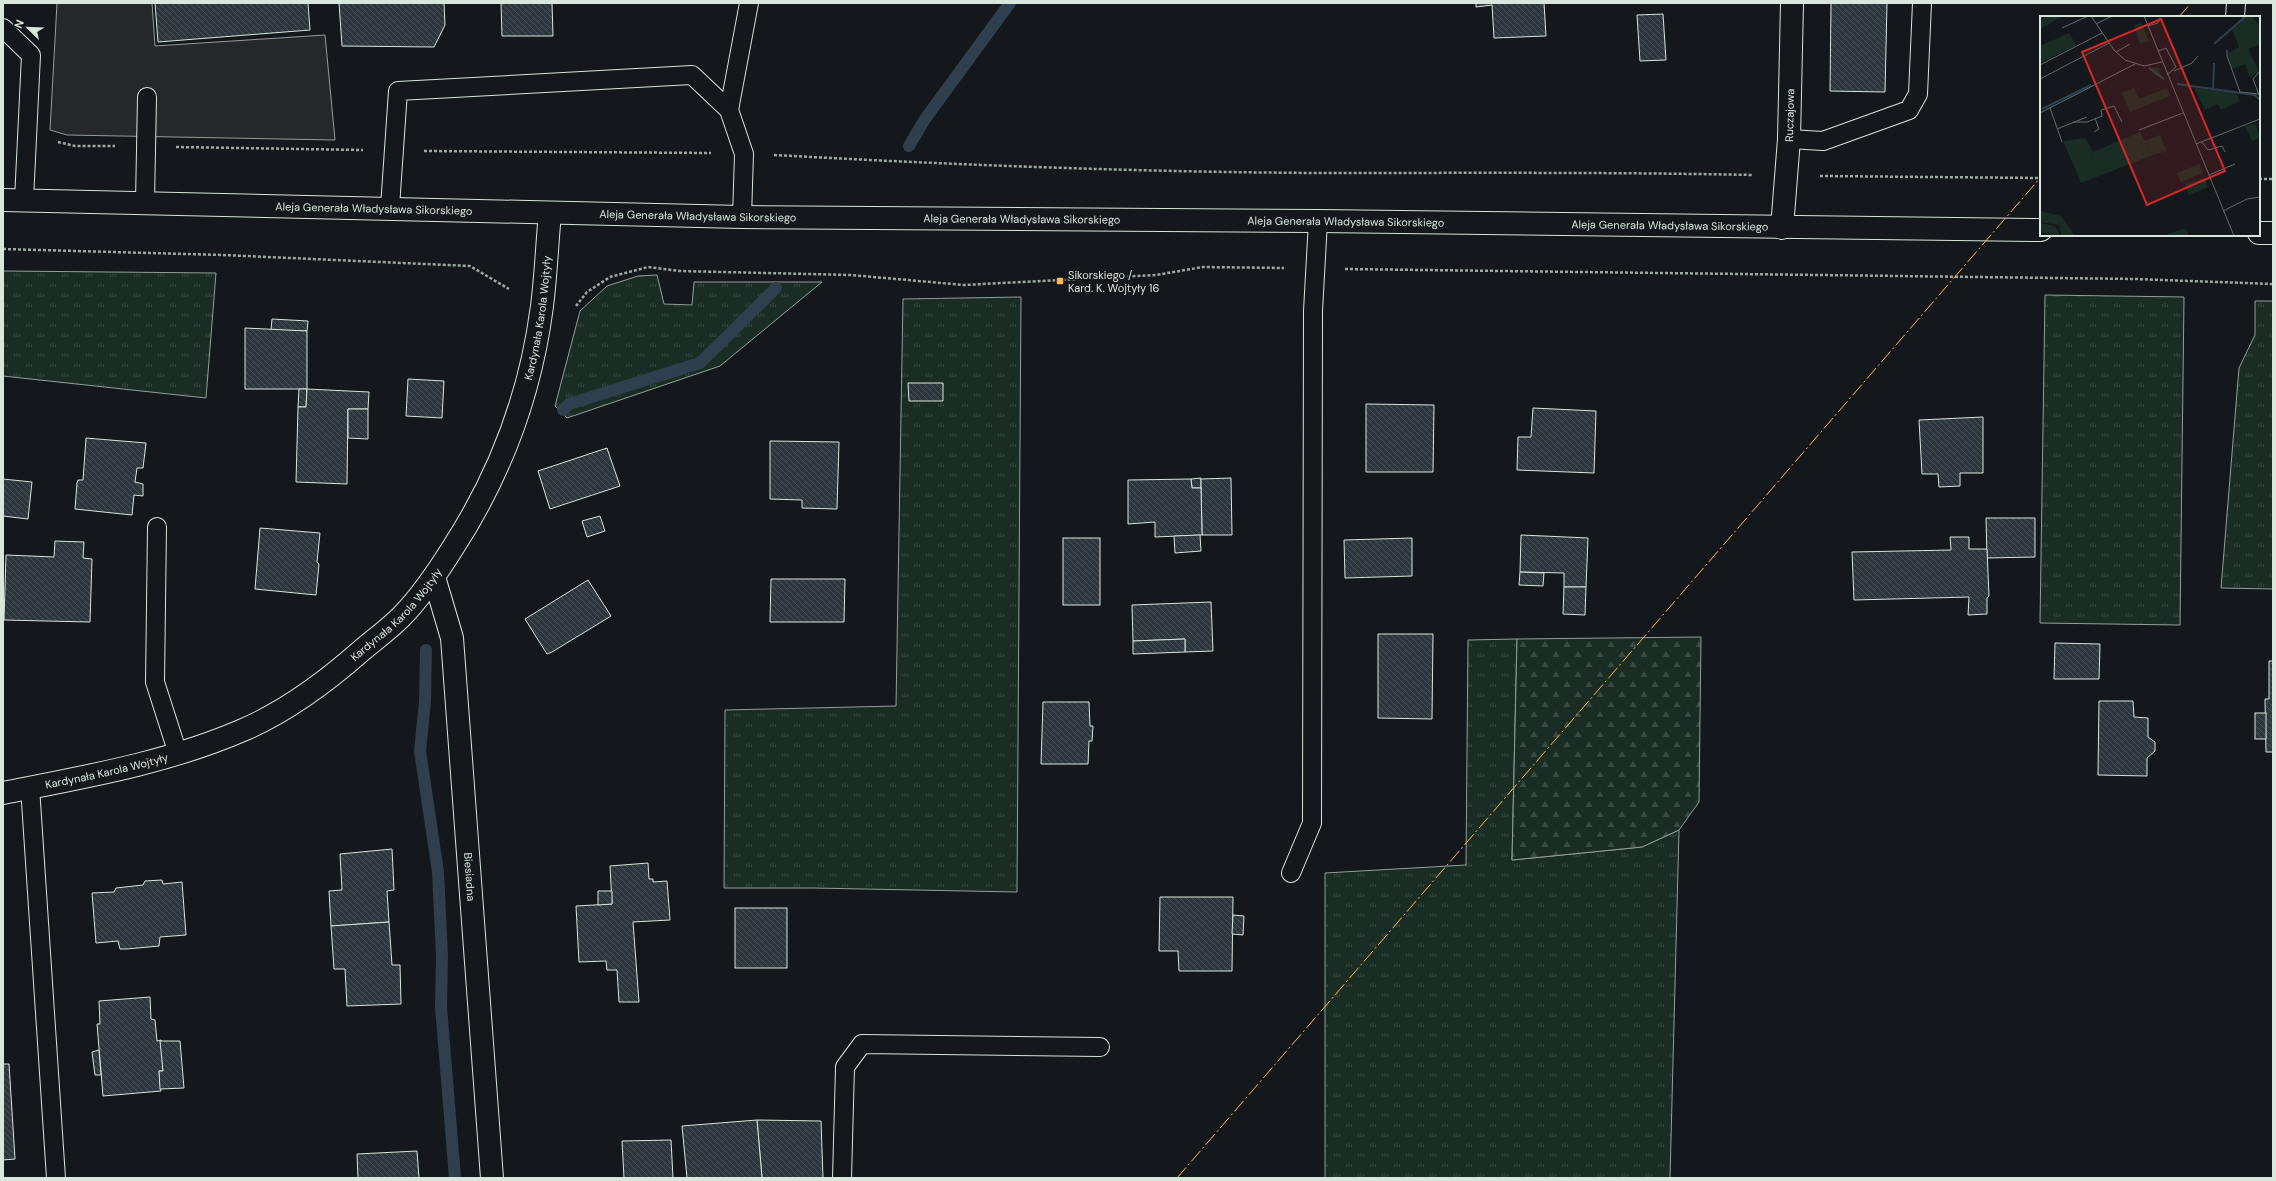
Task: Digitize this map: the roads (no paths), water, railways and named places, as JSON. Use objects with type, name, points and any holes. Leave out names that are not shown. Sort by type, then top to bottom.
[{"type":"main road","name":"Ruczajowa","points":[[1782,228],[1789,139],[1792,3]]},
{"type":"main road","name":"Aleja Generała Władysława Sikorskiego","points":[[3,200],[145,202],[742,217],[1318,221],[1782,228],[2040,230]]},
{"type":"main road","name":"Kardynała Karola Wojtyły","points":[[3,793],[138,765],[178,754],[245,730],[292,702],[334,674],[402,616],[434,577],[472,518],[492,479],[520,408],[542,307],[550,213]]},
{"type":"main road","points":[[2260,233],[2273,233]]},
{"type":"main road","name":"Biesiadna","points":[[434,577],[452,638],[492,1178]]},
{"type":"lane","points":[[729,110],[749,3]]},
{"type":"lane","points":[[1789,139],[1823,141],[1909,110],[1918,94],[1922,3]]},
{"type":"lane","points":[[2236,3],[2236,16]]},
{"type":"lane","points":[[3,28],[31,55],[24,200]]},
{"type":"lane","points":[[390,208],[398,91],[692,75],[729,110],[744,154],[742,217]]},
{"type":"lane","points":[[145,202],[147,97]]},
{"type":"lane","points":[[1291,873],[1312,823],[1313,327],[1318,221]]},
{"type":"lane","points":[[157,527],[155,682],[178,754]]},
{"type":"lane","points":[[30,788],[56,1178]]},
{"type":"lane","points":[[842,1178],[845,1067],[862,1044],[1100,1047]]},
{"type":"waterway","points":[[909,146],[925,119],[1010,3]]},
{"type":"waterway","points":[[563,410],[569,404],[700,363],[776,288]]},
{"type":"waterway","points":[[426,650],[425,701],[420,751],[438,872],[442,956],[441,1007],[455,1178]]},
{"type":"place","name":"Sikorskiego / Kard. K. Wojtyły 16","points":[[1060,281]]}]
